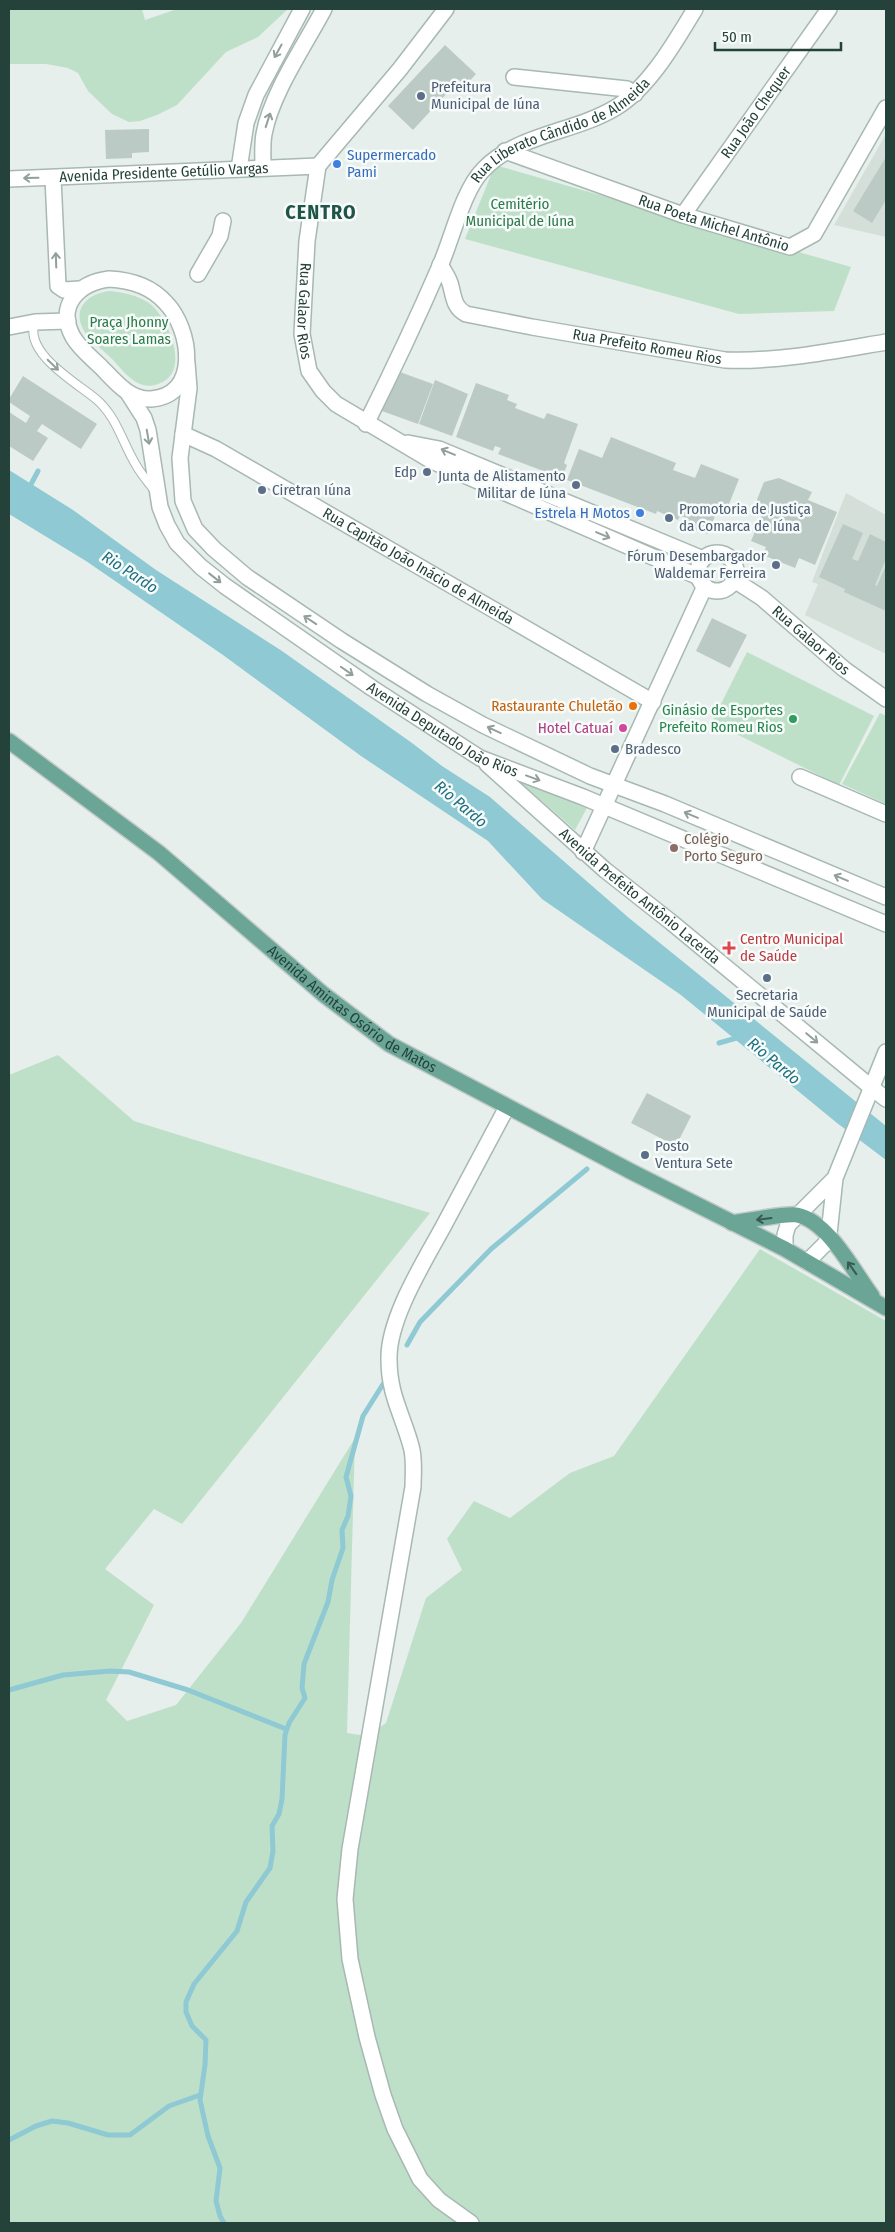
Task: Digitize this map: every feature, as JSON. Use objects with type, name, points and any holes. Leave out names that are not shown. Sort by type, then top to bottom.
[{"type":"main road","name":"Avenida Amintas Osório de Matos","points":[[9,741],[159,853],[324,994],[373,1033],[408,1055],[507,1107],[785,1249],[881,1305]]},
{"type":"main road","points":[[732,1223],[797,1215],[829,1234],[881,1305]]},
{"type":"street","points":[[239,169],[246,123],[256,95],[302,9]]},
{"type":"street","points":[[263,168],[264,135],[273,105],[324,9]]},
{"type":"street","points":[[318,166],[400,69],[446,9]]},
{"type":"street","name":"Rua Liberato Cândido de Almeida","points":[[366,424],[440,265],[474,180],[487,165],[505,151],[588,121],[613,109],[635,94],[679,35],[695,9]]},
{"type":"street","name":"Rua João Chequer","points":[[683,215],[829,9]]},
{"type":"street","points":[[514,77],[627,88],[635,94]]},
{"type":"street","name":"Rua Poeta Michel Antônio","points":[[505,151],[683,215],[790,247],[814,234],[820,226],[886,108]]},
{"type":"street","name":"Avenida Presidente Getúlio Vargas","points":[[9,179],[318,166]]},
{"type":"street","name":"Rua Galaor Rios","points":[[318,166],[309,218],[302,334],[309,371],[323,391],[336,404],[366,424],[432,461],[702,581],[718,591],[730,585],[734,580],[762,598],[863,684],[886,699]]},
{"type":"street","points":[[53,178],[58,286],[64,290],[80,289],[95,281],[108,279],[134,282],[156,294],[176,310],[185,337],[187,363],[184,378],[169,393],[149,399],[128,393],[76,342],[67,314],[71,302],[80,289]]},
{"type":"street","points":[[198,274],[220,236],[223,221]]},
{"type":"street","name":"Rua Prefeito Romeu Rios","points":[[440,265],[448,278],[456,306],[460,311],[466,314],[532,327],[717,358],[743,360],[780,359],[886,342]]},
{"type":"street","points":[[9,327],[35,322],[68,320]]},
{"type":"street","name":"Avenida Deputado João Rios","points":[[187,363],[189,388],[180,458],[181,484],[186,512],[195,529],[226,560],[274,596],[427,694],[483,725],[590,776],[614,784],[886,897]]},
{"type":"street","name":"Avenida Deputado João Rios","points":[[128,393],[144,418],[148,430],[157,494],[167,526],[177,543],[201,567],[271,619],[372,688],[480,758],[605,807],[886,924]]},
{"type":"street","name":"Rua Capitão João Inácio de Almeida","points":[[183,434],[225,454],[653,702]]},
{"type":"street","name":"Rua Galaor Rios","points":[[399,442],[439,449],[703,560]]},
{"type":"street","points":[[583,852],[653,702],[702,581],[698,570],[703,560],[707,555],[719,553],[730,558],[736,568],[734,580]]},
{"type":"street","name":"Avenida Prefeito Antônio Lacerda","points":[[480,758],[583,852],[886,1099]]},
{"type":"street","points":[[800,777],[886,814]]},
{"type":"street","points":[[807,1262],[821,1249],[829,1234],[837,1175],[886,1052]]},
{"type":"street","points":[[471,2223],[439,2200],[420,2179],[395,2129],[367,2037],[350,1959],[345,1899],[350,1849],[413,1487],[412,1448],[390,1383],[390,1341],[417,1275],[507,1107]]},
{"type":"street","points":[[785,1249],[786,1230],[797,1215],[837,1175]]},
{"type":"lane","points":[[35,322],[34,335],[43,355],[52,366],[108,410],[135,464],[157,494]]},
{"type":"shaded area","points":[[886,134],[886,237],[834,225]]},
{"type":"shaded area","points":[[846,493],[886,515],[886,654],[805,615],[818,584],[812,582]]},
{"type":"green space","points":[[9,9],[142,9],[145,20],[177,9],[288,9],[258,37],[226,52],[177,105],[157,115],[140,121],[129,122],[112,114],[88,91],[78,73],[68,68],[46,64],[9,64]]},
{"type":"green space","name":"Cemitério Municipal de Iúna","points":[[495,165],[851,267],[834,311],[739,314],[465,239]]},
{"type":"green space","name":"Praça Jhonny Soares Lamas","points":[[109,291],[130,294],[144,300],[157,310],[164,320],[174,345],[174,369],[168,378],[158,384],[147,386],[132,380],[86,334],[81,326],[80,311],[87,300]]},
{"type":"green space","name":"Ginásio de Esportes Prefeito Romeu Rios","points":[[747,652],[874,716],[839,785],[712,722]]},
{"type":"green space","points":[[880,713],[886,716],[886,804],[842,784]]},
{"type":"green space","points":[[519,781],[588,806],[575,830]]},
{"type":"green space","points":[[58,1055],[134,1121],[430,1213],[182,1524],[154,1509],[105,1569],[154,1605],[106,1700],[127,1721],[176,1705],[241,1623],[355,1438],[347,1733],[367,1736],[386,1723],[426,1598],[462,1570],[447,1539],[474,1501],[510,1518],[570,1473],[614,1456],[760,1249],[886,1321],[886,2223],[9,2223],[9,1075]]},
{"type":"water","name":"Rio Pardo","points":[[9,470],[73,510],[156,570],[282,651],[442,766],[490,797],[629,918],[886,1126],[886,1160],[837,1123],[681,995],[542,899],[488,841],[361,756],[223,655],[86,561],[9,514]]},
{"type":"building","name":"Prefeitura Municipal de Iúna","points":[[445,45],[476,74],[465,86],[459,80],[413,130],[388,106]]},
{"type":"building","points":[[149,129],[149,152],[132,153],[132,158],[106,159],[105,130]]},
{"type":"building","points":[[886,157],[886,200],[872,223],[853,211]]},
{"type":"building","points":[[397,371],[433,384],[418,424],[382,411]]},
{"type":"building","points":[[23,376],[97,424],[81,449],[42,424],[37,431],[48,438],[33,461],[9,446],[9,412],[26,423],[30,416],[9,402]]},
{"type":"building","points":[[435,380],[468,394],[452,436],[419,424]]},
{"type":"building","points":[[476,383],[509,395],[507,400],[517,404],[515,408],[544,419],[547,413],[578,424],[564,463],[567,465],[562,478],[498,454],[501,448],[495,446],[493,451],[456,437]]},
{"type":"building","points":[[611,437],[676,463],[673,470],[695,478],[701,464],[739,479],[727,509],[719,506],[708,534],[686,526],[689,519],[680,516],[678,520],[657,511],[656,514],[567,480],[579,449],[602,458]]},
{"type":"building","points":[[779,478],[812,492],[808,500],[837,512],[815,565],[799,558],[795,568],[763,555],[766,547],[751,541],[766,506],[756,502],[764,482]]},
{"type":"building","points":[[843,524],[863,533],[852,559],[858,561],[870,534],[886,542],[886,559],[875,585],[877,586],[886,565],[886,611],[844,592],[845,589],[819,577]]},
{"type":"building","points":[[712,618],[747,635],[730,668],[696,651]]},
{"type":"building","points":[[647,1093],[691,1116],[676,1146],[631,1123]]},
{"type":"waterway","points":[[29,488],[38,471]]},
{"type":"waterway","points":[[719,1043],[740,1037]]},
{"type":"waterway","points":[[407,1345],[420,1322],[491,1249],[587,1169]]},
{"type":"waterway","points":[[224,2223],[216,2201],[220,2168],[208,2136],[200,2100],[206,2040],[192,2026],[186,2012],[186,2002],[194,1984],[237,1931],[246,1902],[270,1868],[273,1851],[272,1826],[279,1814],[282,1799],[285,1735],[289,1723],[305,1698],[302,1688],[304,1664],[328,1602],[332,1580],[343,1548],[342,1530],[348,1516],[351,1496],[346,1477],[363,1416],[385,1381]]},
{"type":"waterway","points":[[9,1690],[63,1675],[110,1671],[129,1672],[188,1690],[286,1729]]},
{"type":"waterway","points":[[9,2140],[36,2126],[52,2121],[68,2123],[108,2135],[130,2135],[169,2106],[200,2095]]},
{"type":"place","name":"Prefeitura Municipal de Iúna","points":[[421,96]]},
{"type":"place","name":"Supermercado Pami","points":[[337,164]]},
{"type":"place","name":"Edp","points":[[427,472]]},
{"type":"place","name":"Junta de Alistamento Militar de Iúna","points":[[576,485]]},
{"type":"place","name":"Ciretran Iúna","points":[[262,490]]},
{"type":"place","name":"Estrela H Motos","points":[[640,513]]},
{"type":"place","name":"Promotoria de Justiça da Comarca de Iúna","points":[[669,518]]},
{"type":"place","name":"Fórum Desembargador Waldemar Ferreira","points":[[776,565]]},
{"type":"place","name":"Rastaurante Chuletão","points":[[633,706]]},
{"type":"place","name":"Ginásio de Esportes Prefeito Romeu Rios","points":[[793,719]]},
{"type":"place","name":"Hotel Catuaí","points":[[623,728]]},
{"type":"place","name":"Bradesco","points":[[615,749]]},
{"type":"place","name":"Colégio Porto Seguro","points":[[674,848]]},
{"type":"place","name":"Centro Municipal de Saúde","points":[[729,948]]},
{"type":"place","name":"Secretaria Municipal de Saúde","points":[[767,978]]},
{"type":"place","name":"Posto Ventura Sete","points":[[645,1155]]},
{"type":"district","name":"CENTRO","points":[[321,212]]}]
